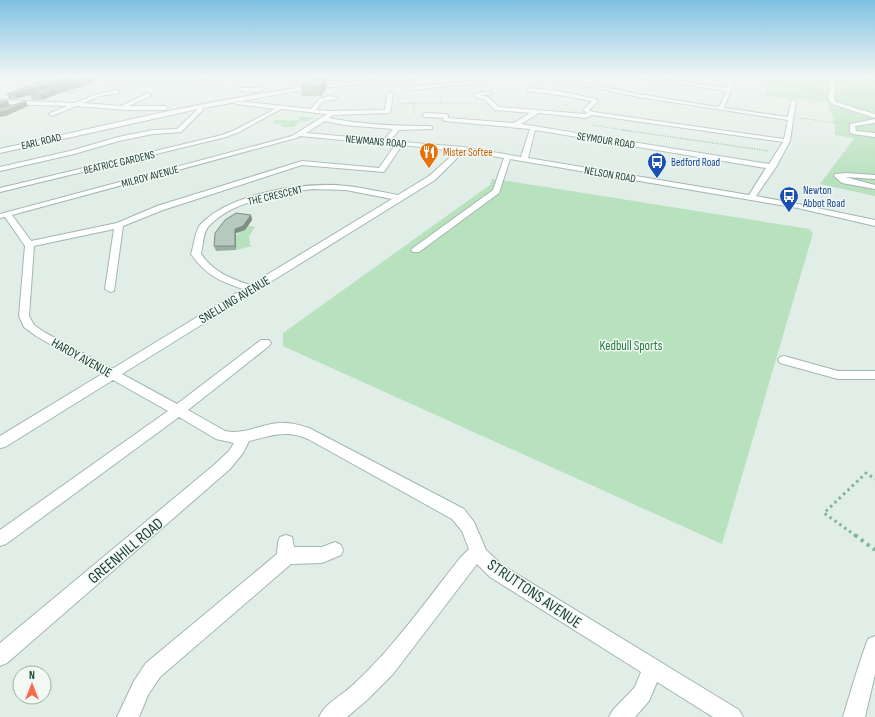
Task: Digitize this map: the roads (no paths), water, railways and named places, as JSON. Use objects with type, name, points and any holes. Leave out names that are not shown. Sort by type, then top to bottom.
[{"type":"street","points":[[52,114],[60,110]]},
{"type":"street","name":"BEATRICE GARDENS","points":[[0,169],[72,153],[118,139],[149,133],[175,132],[186,125],[200,110]]},
{"type":"street","name":"BEATRICE GARDENS","points":[[0,190],[156,154],[224,136],[237,131],[270,110]]},
{"type":"street","points":[[310,110],[329,113],[388,112],[388,110]]},
{"type":"street","points":[[516,110],[586,116],[591,113]]},
{"type":"street","points":[[587,110],[591,113],[787,140]]},
{"type":"street","points":[[735,110],[791,119]]},
{"type":"street","points":[[751,198],[781,153],[787,140],[792,110]]},
{"type":"street","points":[[858,110],[875,116]]},
{"type":"street","name":"EARL ROAD","points":[[0,151],[176,111]]},
{"type":"street","points":[[515,125],[537,112]]},
{"type":"street","points":[[300,134],[325,119],[330,115],[329,113]]},
{"type":"street","name":"SEYMOUR ROAD","points":[[425,115],[445,116],[445,119],[465,118],[515,125],[772,166]]},
{"type":"street","points":[[325,119],[344,124],[397,128],[430,128]]},
{"type":"street","points":[[440,124],[445,119]]},
{"type":"street","points":[[875,121],[852,125],[853,132],[875,135]]},
{"type":"street","points":[[386,142],[397,128]]},
{"type":"street","points":[[524,159],[533,128]]},
{"type":"street","name":"NEWMANS ROAD","points":[[300,134],[463,149],[524,159]]},
{"type":"street","name":"MILROY AVENUE","points":[[4,215],[300,134]]},
{"type":"street","points":[[4,215],[30,244],[119,225],[160,208],[302,163],[381,170],[400,143]]},
{"type":"street","name":"SNELLING AVENUE","points":[[0,443],[399,198],[439,172],[463,149]]},
{"type":"street","points":[[416,250],[496,191],[508,156]]},
{"type":"street","name":"NELSON ROAD","points":[[524,159],[798,206],[875,223]]},
{"type":"street","points":[[875,177],[846,175],[838,176],[839,179],[845,181],[875,187]]},
{"type":"street","name":"THE CRESCENT","points":[[251,289],[220,278],[206,268],[196,254],[204,227],[221,212],[250,199],[279,192],[312,187],[346,188],[399,198]]},
{"type":"street","points":[[110,289],[119,225]]},
{"type":"street","name":"HARDY AVENUE","points":[[30,244],[31,248],[24,316],[27,323],[40,334],[221,435],[243,437]]},
{"type":"street","points":[[0,539],[178,411],[265,343]]},
{"type":"street","points":[[784,360],[838,375],[875,376]]},
{"type":"street","name":"STRUTTONS AVENUE","points":[[243,437],[286,428],[300,430],[322,440],[458,514],[468,527],[478,552],[496,571],[732,717]]},
{"type":"street","name":"GREENHILL ROAD","points":[[0,656],[210,478],[234,454],[242,442],[243,437]]},
{"type":"street","points":[[128,717],[141,688],[153,670],[286,550],[293,555],[322,555],[334,550]]},
{"type":"street","points":[[330,717],[360,693],[386,667],[466,564],[478,552]]},
{"type":"street","points":[[854,717],[865,674],[875,646]]},
{"type":"street","points":[[620,717],[642,694],[653,669]]},
{"type":"place","name":"Mister Softee","points":[[429,169]]},
{"type":"place","name":"Bedford Road","points":[[657,179]]},
{"type":"place","name":"Newton Abbot Road","points":[[789,213]]},
{"type":"park label","name":"Kedbull Sports","points":[[631,345]]}]
